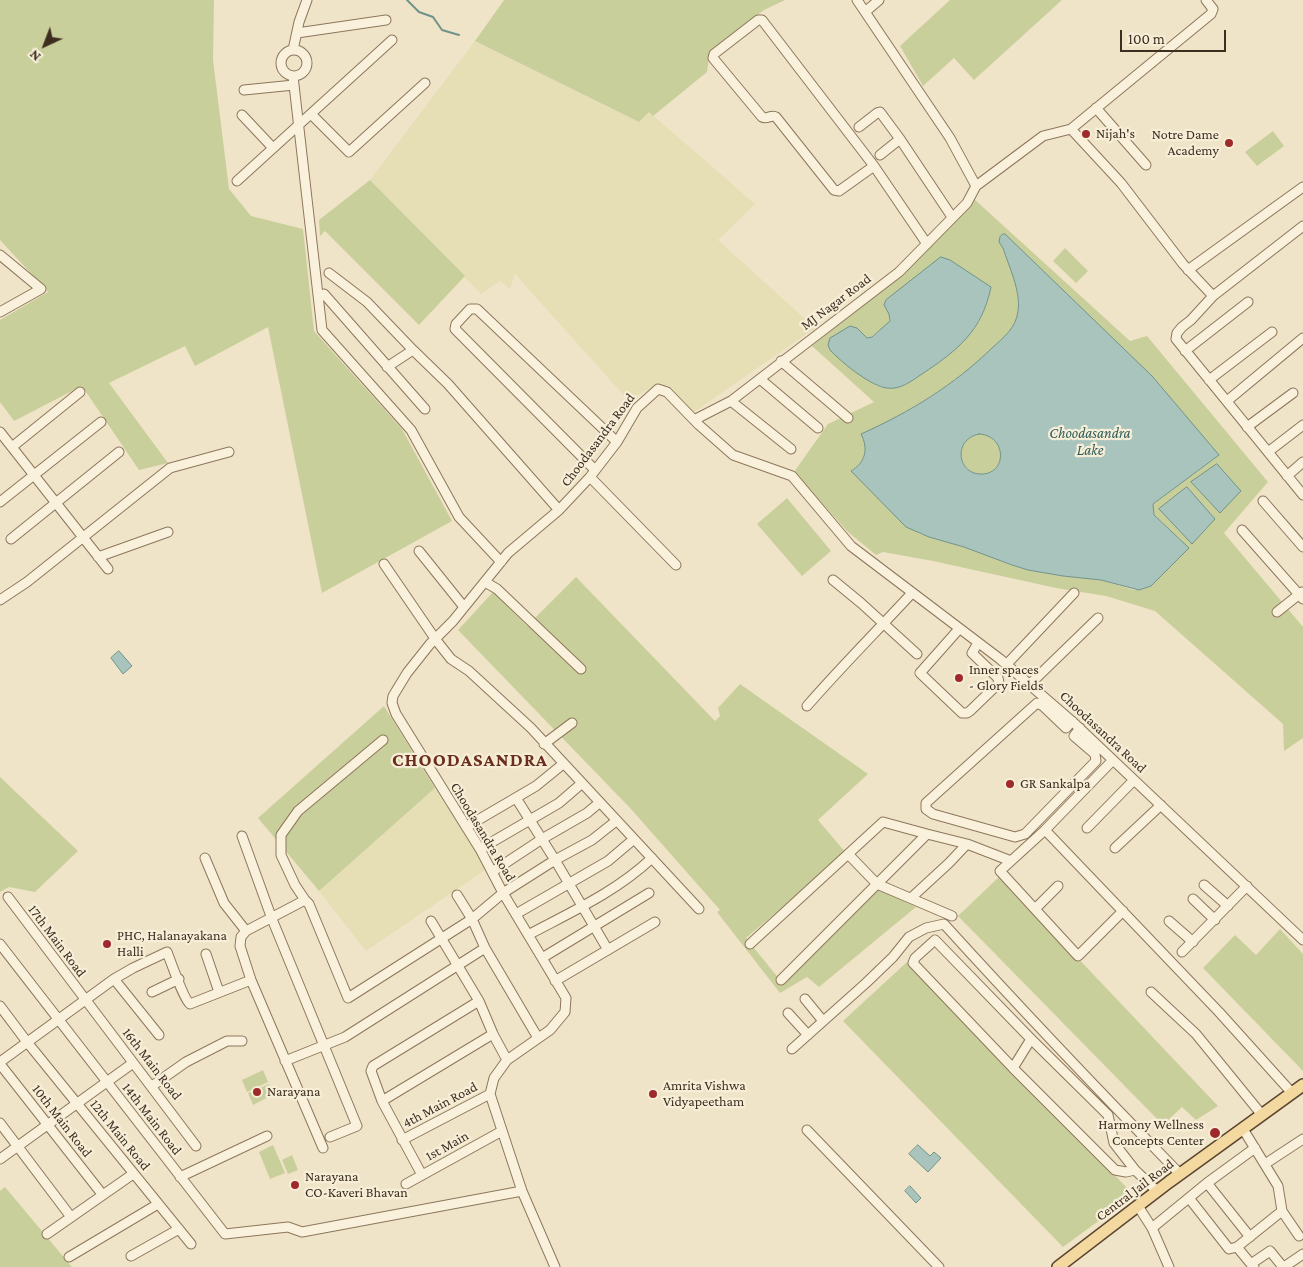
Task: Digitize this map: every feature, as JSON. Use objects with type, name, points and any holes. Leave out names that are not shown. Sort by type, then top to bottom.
[{"type":"main road","name":"Central Jail Road","points":[[1058,1267],[1157,1191],[1303,1085]]},
{"type":"street","points":[[293,50],[307,0]]},
{"type":"street","points":[[857,0],[950,138],[976,186],[1043,136],[1071,129],[1211,14],[1213,9],[1206,0]]},
{"type":"street","points":[[865,12],[879,0]]},
{"type":"street","points":[[297,33],[386,20]]},
{"type":"street","points":[[874,166],[839,191],[834,190],[776,117],[762,117],[713,58],[714,54],[758,20],[762,20],[874,166],[927,244]]},
{"type":"street","points":[[237,182],[392,40]]},
{"type":"street","points":[[244,90],[294,81],[303,72],[307,62],[302,53],[293,50],[285,53],[281,64],[283,71],[294,81],[322,330],[411,430],[459,517],[501,562]]},
{"type":"street","points":[[311,114],[349,152],[425,83]]},
{"type":"street","points":[[1096,108],[1146,165]]},
{"type":"street","points":[[859,127],[880,112],[952,218]]},
{"type":"street","points":[[242,115],[274,148]]},
{"type":"street","points":[[1071,129],[1110,170],[1188,270],[1213,296]]},
{"type":"street","points":[[880,155],[900,139]]},
{"type":"street","name":"MJ Nagar Road","points":[[694,420],[731,401],[899,272],[967,202],[976,186]]},
{"type":"street","points":[[1188,270],[1303,189]]},
{"type":"street","points":[[1303,226],[1213,296],[1177,333],[1176,339],[1303,495]]},
{"type":"street","points":[[0,255],[41,289],[0,312]]},
{"type":"street","points":[[329,273],[367,302],[448,384],[559,510]]},
{"type":"street","points":[[324,294],[426,409]]},
{"type":"street","points":[[1185,351],[1248,302]]},
{"type":"street","points":[[617,442],[477,309],[470,309],[456,324],[455,329],[592,473],[676,565]]},
{"type":"street","points":[[1209,380],[1272,332]]},
{"type":"street","points":[[1227,401],[1303,338]]},
{"type":"street","points":[[387,366],[413,350]]},
{"type":"street","points":[[781,361],[848,418]]},
{"type":"street","points":[[760,379],[818,428]]},
{"type":"street","name":"Choodasandra Road","points":[[490,1094],[494,1078],[507,1060],[550,1030],[565,1012],[566,998],[503,893],[480,849],[396,714],[392,703],[393,696],[407,673],[430,644],[436,640],[508,554],[559,510],[617,442],[637,408],[658,389],[667,392],[694,420],[732,454],[792,476],[851,546],[912,593],[956,632],[978,644],[1029,685],[1069,725],[1113,760],[1303,940]]},
{"type":"street","points":[[12,447],[80,392]]},
{"type":"street","points":[[1247,427],[1293,392]]},
{"type":"street","points":[[731,401],[791,449]]},
{"type":"street","points":[[0,502],[101,422]]},
{"type":"street","points":[[1268,452],[1303,425]]},
{"type":"street","points":[[0,432],[108,569]]},
{"type":"street","points":[[11,539],[119,452]]},
{"type":"street","points":[[0,600],[83,538],[170,468],[229,452]]},
{"type":"street","points":[[1287,476],[1303,462]]},
{"type":"street","points":[[1263,501],[1303,547]]},
{"type":"street","points":[[1242,530],[1302,595],[1277,612]]},
{"type":"street","points":[[98,557],[168,532]]},
{"type":"street","points":[[419,551],[464,607]]},
{"type":"street","points":[[384,564],[451,659],[469,671],[531,728],[581,784],[699,908]]},
{"type":"street","points":[[833,580],[917,654]]},
{"type":"street","points":[[484,582],[497,589],[581,669]]},
{"type":"street","points":[[1006,665],[1074,592]]},
{"type":"street","points":[[807,706],[839,669],[912,593]]},
{"type":"street","points":[[1029,685],[1098,618]]},
{"type":"street","points":[[956,632],[920,672],[962,713],[970,711],[999,683],[998,678],[972,654],[978,644]]},
{"type":"street","points":[[1069,725],[1037,703],[926,803],[926,809],[933,814],[1015,837],[1025,834],[1096,761],[1095,754],[1077,732]]},
{"type":"street","points":[[544,744],[572,723]]},
{"type":"street","points":[[383,740],[298,811],[281,835],[281,855],[295,885],[309,904],[348,998],[375,979],[472,919],[503,893],[555,860],[592,840],[616,821]]},
{"type":"street","points":[[1113,760],[1045,830],[1000,871],[1078,956],[1123,911]]},
{"type":"street","points":[[466,827],[536,786],[563,764]]},
{"type":"street","points":[[1087,828],[1134,780]]},
{"type":"street","points":[[480,849],[559,803],[581,784]]},
{"type":"street","points":[[516,798],[608,950]]},
{"type":"street","points":[[492,872],[542,839],[574,821],[599,803]]},
{"type":"street","points":[[1115,848],[1161,805]]},
{"type":"street","points":[[750,944],[883,822],[967,844],[1011,861]]},
{"type":"street","points":[[1045,830],[1292,1093]]},
{"type":"street","points":[[781,980],[927,834]]},
{"type":"street","points":[[242,836],[272,919],[357,1126],[330,1137]]},
{"type":"street","points":[[516,914],[613,858],[634,840]]},
{"type":"street","points":[[911,898],[967,844]]},
{"type":"street","points":[[848,854],[877,884],[952,916]]},
{"type":"street","points":[[205,858],[224,903],[246,931]]},
{"type":"street","points":[[528,935],[582,906],[628,878],[652,858]]},
{"type":"street","points":[[1204,885],[1228,906]]},
{"type":"street","points":[[1034,909],[1058,886]]},
{"type":"street","points":[[1182,952],[1248,886]]},
{"type":"street","points":[[542,958],[649,893]]},
{"type":"street","points":[[457,895],[472,919],[484,948],[538,1038]]},
{"type":"street","name":"17th Main Road","points":[[8,897],[85,1000]]},
{"type":"street","points":[[1193,899],[1215,920]]},
{"type":"street","points":[[305,900],[246,931],[241,937],[240,946],[251,980],[323,1148]]},
{"type":"street","points":[[1169,920],[1193,942]]},
{"type":"street","points":[[431,921],[443,938],[479,1001],[492,1034],[507,1060]]},
{"type":"street","points":[[555,981],[655,922]]},
{"type":"street","points":[[792,1049],[866,983],[893,957],[910,937],[926,928],[944,924],[1062,1049],[1081,1073],[1180,1174]]},
{"type":"street","points":[[1134,1170],[1126,1172],[1115,1170],[1013,1068],[913,962],[915,958],[935,940],[1108,1115],[1114,1143],[1134,1170],[1157,1191]]},
{"type":"street","name":"14th Main Road","points":[[0,944],[225,1234],[288,1227],[302,1232],[522,1190]]},
{"type":"street","points":[[285,1061],[345,1036],[484,948]]},
{"type":"street","points":[[0,1063],[114,979],[144,962],[167,952],[186,1001],[190,1004],[251,980]]},
{"type":"street","points":[[206,954],[219,992]]},
{"type":"street","points":[[114,979],[160,1035]]},
{"type":"street","points":[[152,992],[178,979]]},
{"type":"street","points":[[1151,992],[1196,1034],[1262,1115]]},
{"type":"street","points":[[805,999],[824,1021]]},
{"type":"street","name":"16th Main Road","points":[[85,1000],[196,1146]]},
{"type":"street","points":[[422,1175],[382,1101],[370,1071],[373,1066],[479,1001]]},
{"type":"street","name":"12th Main Road","points":[[0,1006],[133,1174],[192,1244]]},
{"type":"street","points":[[788,1013],[808,1035]]},
{"type":"street","points":[[382,1101],[492,1034]]},
{"type":"street","points":[[1013,1068],[1031,1039]]},
{"type":"street","points":[[152,1086],[186,1062],[227,1040],[242,1041]]},
{"type":"street","name":"10th Main Road","points":[[0,1063],[102,1194]]},
{"type":"street","points":[[0,1158],[134,1063]]},
{"type":"street","points":[[490,1094],[522,1190],[555,1267]]},
{"type":"street","name":"4th Main Road","points":[[402,1140],[490,1094]]},
{"type":"street","points":[[0,1123],[71,1217]]},
{"type":"street","points":[[1243,1128],[1278,1186],[1282,1211],[1302,1238]]},
{"type":"street","points":[[807,1130],[939,1267]]},
{"type":"street","name":"1st Main","points":[[406,1184],[502,1131]]},
{"type":"street","points":[[180,1177],[267,1136]]},
{"type":"street","points":[[1265,1164],[1303,1139]]},
{"type":"street","points":[[1152,1228],[1207,1183],[1255,1148]]},
{"type":"street","points":[[47,1234],[133,1174]]},
{"type":"street","points":[[1207,1183],[1250,1238]]},
{"type":"street","points":[[1189,1198],[1229,1249],[1237,1247],[1250,1238],[1264,1224],[1282,1211]]},
{"type":"street","points":[[69,1257],[158,1204]]},
{"type":"street","points":[[1138,1206],[1152,1228],[1169,1267]]},
{"type":"street","points":[[131,1256],[179,1229]]},
{"type":"street","points":[[1237,1247],[1252,1265],[1270,1251],[1284,1267],[1303,1254]]},
{"type":"shaded area","points":[[475,41],[639,122],[649,112],[755,204],[718,240],[815,328],[694,412],[669,386],[657,385],[628,400],[515,274],[510,289],[500,281],[481,294],[370,180]]},
{"type":"shaded area","points":[[435,788],[476,852],[485,870],[366,951],[319,891]]},
{"type":"green space","points":[[0,0],[214,0],[213,60],[229,189],[251,216],[303,229],[314,331],[402,429],[452,521],[322,593],[268,327],[195,366],[185,346],[109,383],[168,463],[139,470],[82,386],[14,421],[0,402],[0,320],[48,292],[0,240]]},
{"type":"green space","points":[[504,0],[785,0],[764,10],[710,51],[707,72],[653,116],[649,112],[639,122],[475,41]]},
{"type":"green space","points":[[950,0],[1062,0],[974,80],[954,58],[923,86],[900,46]]},
{"type":"green space","points":[[1273,131],[1284,146],[1257,166],[1245,152]]},
{"type":"green space","points":[[370,180],[465,276],[419,325],[325,231],[320,236],[319,220]]},
{"type":"green space","points":[[973,198],[1130,341],[1147,336],[1268,482],[1224,533],[1303,627],[1303,738],[1284,751],[1283,724],[1155,611],[1106,596],[1056,588],[933,561],[883,552],[876,555],[848,532],[794,472],[828,424],[874,402],[812,346],[879,293],[936,242]],"holes":[[[1003,248],[1218,456],[1153,504],[1154,515],[1189,548],[1154,583],[1143,589],[1134,590],[1101,580],[1028,570],[964,547],[920,534],[851,471],[863,459],[865,445],[862,434],[914,407],[963,374],[993,348],[1012,327],[1017,317],[1018,295]],[[991,287],[979,321],[960,345],[905,385],[890,388],[875,385],[857,328],[867,338],[870,338],[889,322],[889,314]]]},
{"type":"green space","points":[[1065,248],[1088,271],[1076,283],[1053,261]]},
{"type":"green space","points":[[985,434],[992,437],[998,443],[1001,454],[1000,462],[992,471],[985,474],[977,474],[970,471],[962,462],[961,450],[964,443],[973,435]]},
{"type":"green space","points":[[787,498],[831,551],[802,576],[757,524]]},
{"type":"green space","points":[[576,577],[715,721],[720,716],[718,708],[740,684],[868,774],[818,820],[846,853],[746,938],[780,980],[875,888],[916,907],[819,987],[807,977],[780,993],[717,912],[720,910],[631,809],[458,630],[493,592],[527,626]]},
{"type":"green space","points":[[384,706],[435,788],[319,891],[258,818]]},
{"type":"green space","points":[[0,777],[78,851],[35,892],[9,887],[0,892]]},
{"type":"green space","points":[[1000,876],[1218,1106],[1196,1120],[1182,1107],[1163,1125],[958,916]]},
{"type":"green space","points":[[1280,929],[1303,954],[1303,1071],[1203,968],[1235,935],[1256,955]]},
{"type":"green space","points":[[907,962],[1134,1195],[1063,1247],[843,1021]]},
{"type":"green space","points":[[263,1070],[268,1082],[247,1092],[242,1080]]},
{"type":"green space","points":[[269,1084],[274,1094],[253,1105],[248,1093]]},
{"type":"green space","points":[[273,1145],[285,1173],[270,1179],[259,1152]]},
{"type":"green space","points":[[292,1155],[298,1170],[288,1174],[282,1160]]},
{"type":"green space","points":[[5,1187],[72,1267],[0,1267],[0,1191]]},
{"type":"water","name":"Choodasandra Lake","points":[[1005,234],[1152,376],[1219,455],[1153,504],[1154,515],[1189,548],[1151,586],[1139,590],[1101,580],[1028,570],[964,547],[929,537],[906,527],[851,471],[860,464],[864,455],[865,445],[861,434],[914,407],[947,386],[1005,336],[1012,327],[1017,317],[1018,295],[1003,248],[999,242],[1000,237]],"holes":[[[979,434],[995,440],[999,447],[1000,461],[991,472],[983,474],[974,473],[963,464],[961,457],[962,449],[970,437]]]},
{"type":"water","points":[[941,257],[950,260],[991,287],[987,302],[975,328],[957,348],[922,374],[897,388],[881,387],[865,379],[830,350],[828,345],[830,338],[850,326],[857,328],[867,338],[872,337],[890,321],[889,314],[884,305],[886,300]]},
{"type":"water","points":[[1217,464],[1241,491],[1220,513],[1191,482]]},
{"type":"water","points":[[1187,487],[1215,519],[1192,544],[1159,509]]},
{"type":"water","points":[[119,651],[132,666],[123,674],[111,658]]},
{"type":"water","points":[[918,1145],[930,1156],[934,1152],[941,1158],[928,1172],[909,1154]]},
{"type":"water","points":[[910,1186],[921,1198],[916,1203],[905,1191]]},
{"type":"waterway","points":[[407,0],[419,12],[433,17],[442,30],[459,35]]},
{"type":"place","name":"Nijah's","points":[[1086,134]]},
{"type":"place","name":"Notre Dame Academy","points":[[1229,143]]},
{"type":"place","name":"Inner spaces - Glory Fields","points":[[959,678]]},
{"type":"place","name":"GR Sankalpa","points":[[1010,784]]},
{"type":"place","name":"PHC, Halanayakana Halli","points":[[107,944]]},
{"type":"place","name":"Narayana","points":[[257,1092]]},
{"type":"place","name":"Amrita Vishwa Vidyapeetham","points":[[653,1094]]},
{"type":"place","name":"Harmony Wellness Concepts Center","points":[[1215,1133]]},
{"type":"place","name":"Narayana CO-Kaveri Bhavan","points":[[295,1185]]},
{"type":"district","name":"CHOODASANDRA","points":[[470,760]]}]
